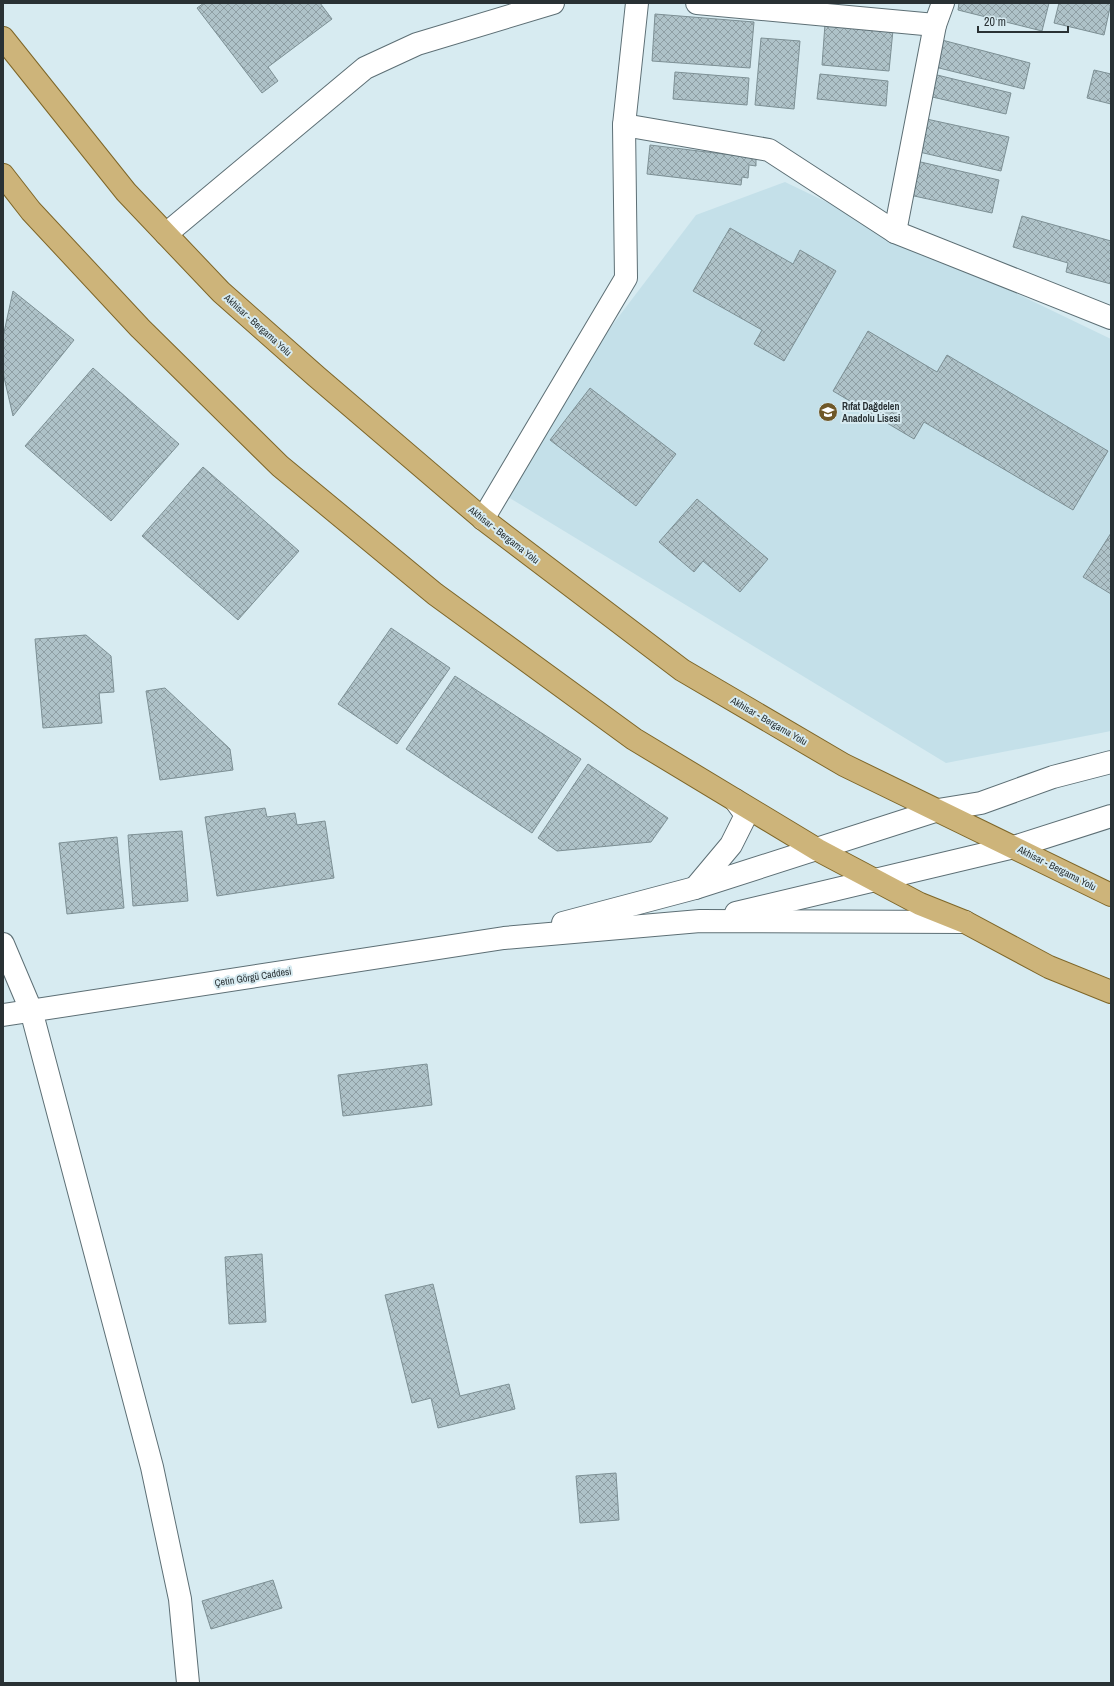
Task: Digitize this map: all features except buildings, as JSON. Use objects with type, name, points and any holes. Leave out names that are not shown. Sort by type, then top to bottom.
[{"type":"main road","name":"Akhisar - Bergama Yolu","points":[[3,38],[126,192],[221,292],[317,377],[483,519],[682,670],[844,765],[1014,847],[1073,878],[1111,895]]},
{"type":"main road","points":[[3,175],[31,211],[140,328],[280,466],[435,594],[634,739],[818,850],[920,904],[965,922],[1049,967],[1111,992]]},
{"type":"street","points":[[166,234],[365,68],[417,44],[553,3]]},
{"type":"street","points":[[483,519],[626,278],[624,125],[637,3]]},
{"type":"street","points":[[697,3],[935,25]]},
{"type":"street","points":[[895,232],[935,25],[943,3]]},
{"type":"street","points":[[624,125],[769,150],[895,232],[1111,318]]},
{"type":"street","points":[[504,938],[695,888],[818,850],[938,810],[981,803],[1053,777],[1111,762]]},
{"type":"street","points":[[695,888],[731,845],[746,815],[735,800]]},
{"type":"street","points":[[700,921],[1014,847],[1111,816]]},
{"type":"street","points":[[504,938],[700,921],[965,922]]},
{"type":"street","name":"Çetin Görgü Caddesi","points":[[3,1015],[504,938]]},
{"type":"street","points":[[3,944],[31,1010],[152,1467],[180,1599],[188,1683]]},
{"type":"shaded area","name":"Rıfat Dağdelen Anadolu Lisesi","points":[[785,182],[1111,339],[1111,731],[946,763],[490,486],[696,215]]},
{"type":"place","name":"Rıfat Dağdelen Anadolu Lisesi","points":[[828,412]]}]
